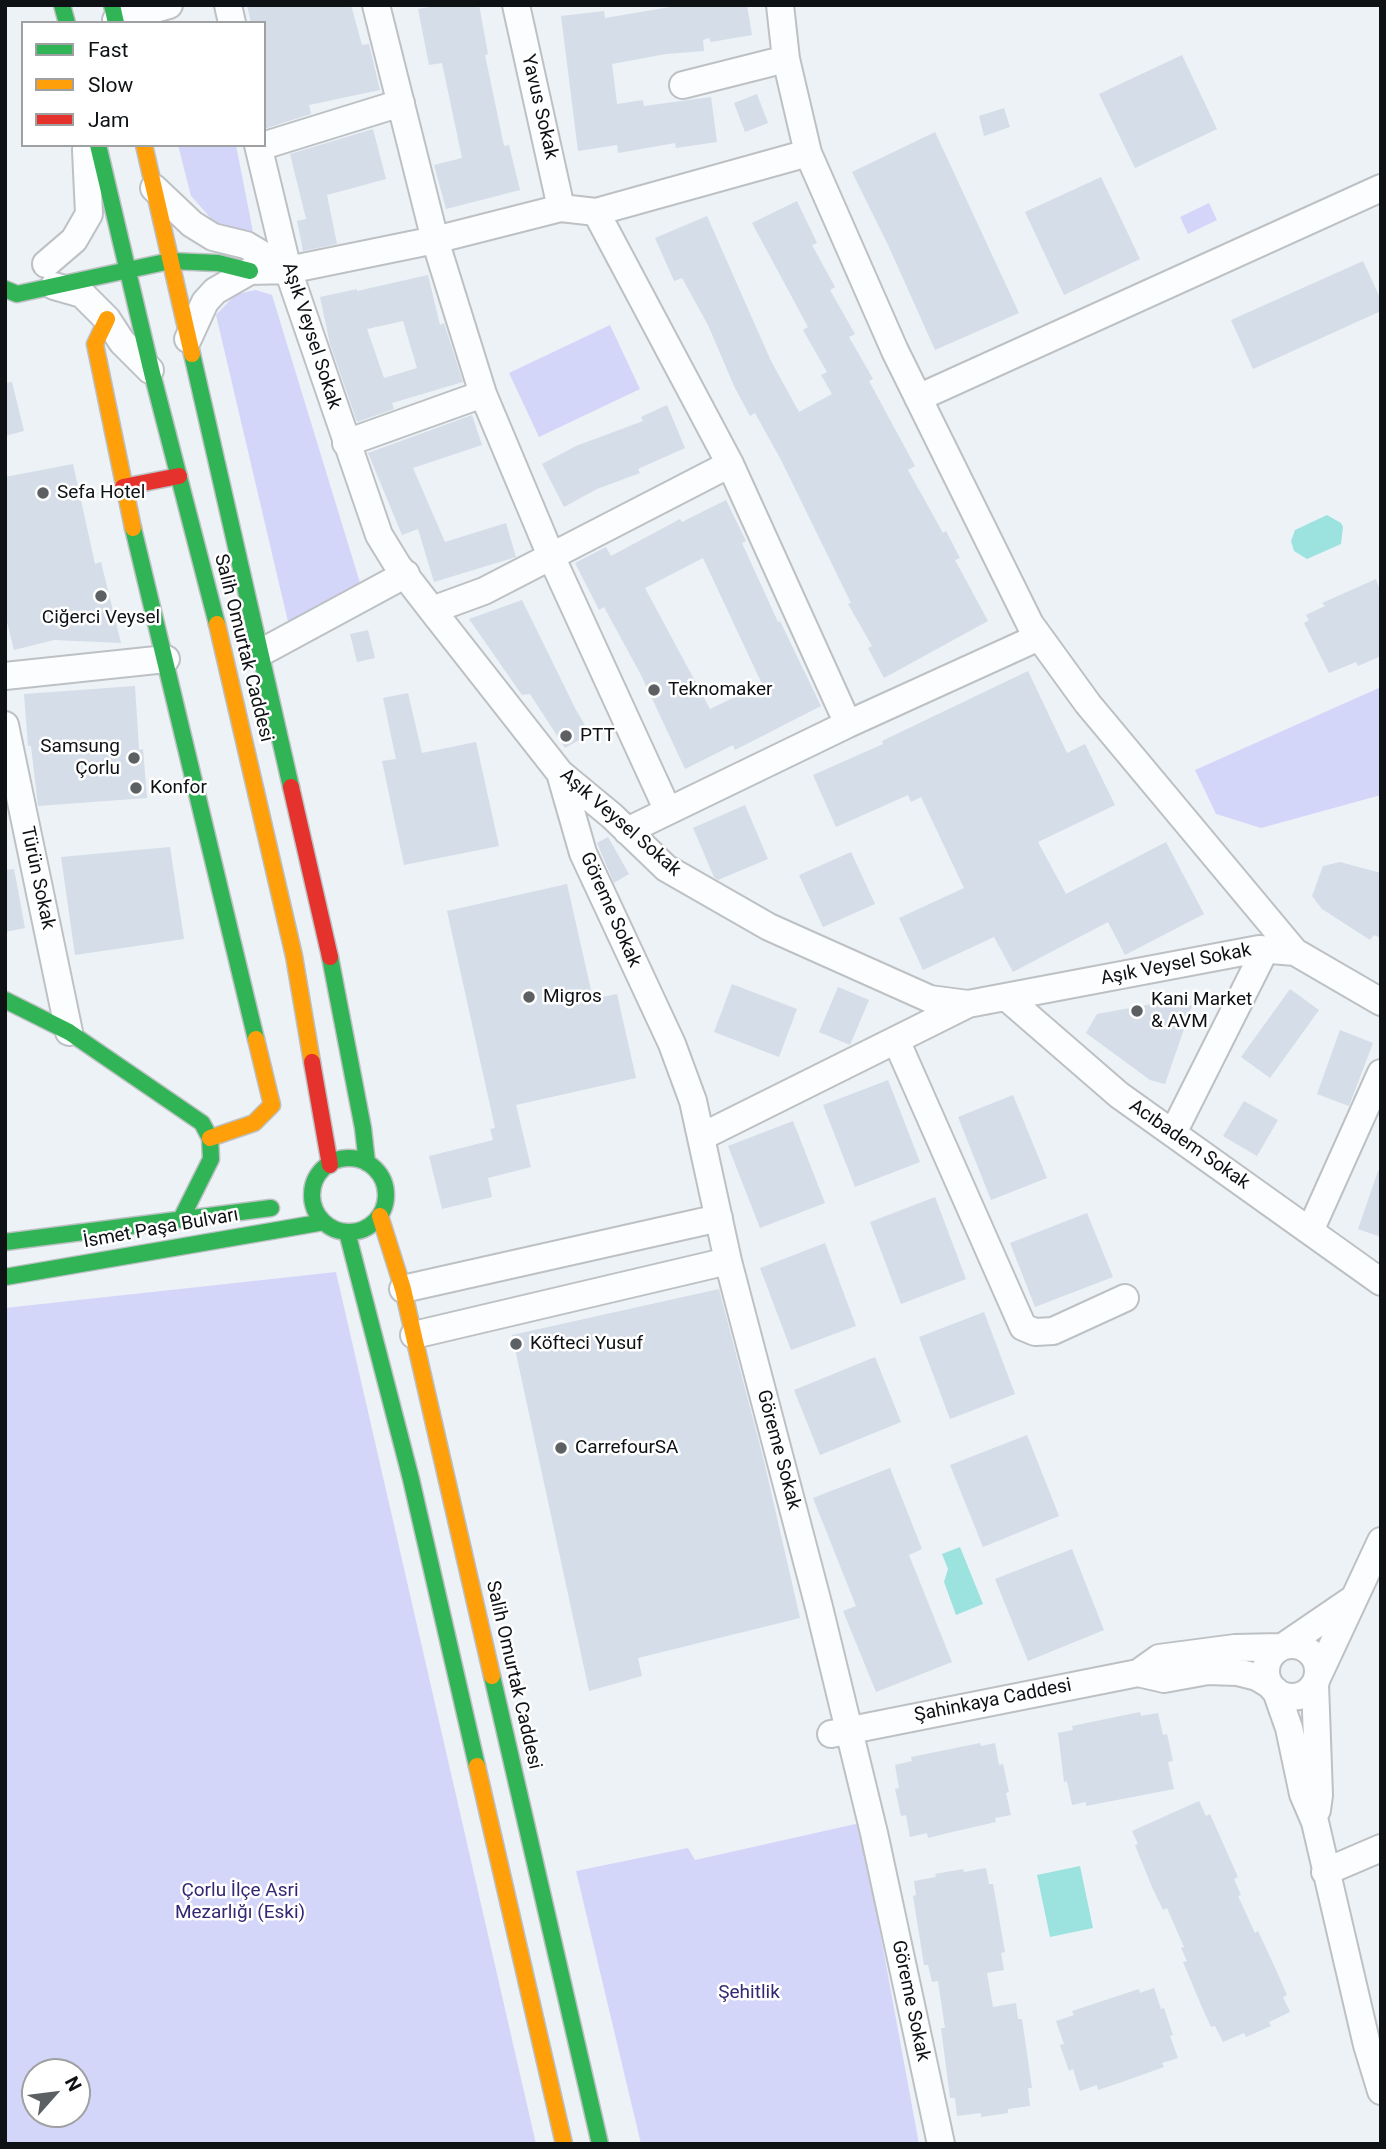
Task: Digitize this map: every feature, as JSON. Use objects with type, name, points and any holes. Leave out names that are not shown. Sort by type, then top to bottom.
[{"type":"main road","name":"Salih Omurtak Caddesi","points":[[98,147],[152,373],[220,636],[294,956],[330,1164]]},
{"type":"main road","name":"Salih Omurtak Caddesi","points":[[144,147],[154,188],[160,241],[170,261],[328,949],[363,1128],[367,1163]]},
{"type":"main road","points":[[160,241],[213,237]]},
{"type":"main road","points":[[8,281],[17,294],[45,273],[72,260]]},
{"type":"main road","points":[[45,273],[129,271],[170,261],[218,263],[250,271]]},
{"type":"main road","points":[[107,319],[95,344],[123,487],[272,1105],[254,1123],[210,1138]]},
{"type":"main road","points":[[123,487],[179,476]]},
{"type":"main road","points":[[5,1000],[69,1032],[202,1123],[210,1138],[211,1159],[181,1219]]},
{"type":"main road","points":[[344,1159],[367,1163],[383,1180],[386,1192],[385,1205],[380,1216],[371,1225],[360,1231],[335,1229],[302,1203],[313,1190],[316,1179],[330,1164],[344,1159]]},
{"type":"main road","name":"İsmet Paşa Bulvarı","points":[[5,1242],[302,1203]]},
{"type":"main road","name":"Salih Omurtak Caddesi","points":[[380,1216],[414,1335],[600,2144]]},
{"type":"main road","name":"İsmet Paşa Bulvarı","points":[[5,1278],[324,1222]]},
{"type":"main road","points":[[347,1232],[411,1479],[564,2144]]},
{"type":"street","points":[[115,16],[169,5]]},
{"type":"street","points":[[376,5],[435,240],[483,394],[551,555],[668,811]]},
{"type":"street","name":"Yavus Sokak","points":[[516,5],[561,208]]},
{"type":"street","points":[[780,5],[786,60],[808,153],[918,398],[1030,625],[1088,704],[1295,952]]},
{"type":"street","points":[[682,86],[786,60]]},
{"type":"street","points":[[266,144],[401,103]]},
{"type":"street","points":[[85,147],[89,215],[74,240],[45,273],[82,294],[107,319],[122,342],[152,373]]},
{"type":"street","name":"Aşık Veysel Sokak","points":[[258,147],[288,270],[379,535],[398,566],[407,574],[432,610],[561,774],[666,868],[769,927],[930,999],[968,1004],[1265,950],[1295,952],[1381,1002]]},
{"type":"street","points":[[188,339],[205,302],[215,291],[250,271],[288,270],[435,240],[561,208],[596,212],[808,153]]},
{"type":"street","points":[[154,188],[192,224],[213,237],[246,245],[288,270]]},
{"type":"street","points":[[918,398],[1381,188]]},
{"type":"street","points":[[596,212],[730,464],[848,724]]},
{"type":"street","points":[[346,443],[483,394]]},
{"type":"street","points":[[432,610],[484,591],[730,464]]},
{"type":"street","points":[[260,653],[407,574]]},
{"type":"street","points":[[627,831],[848,724],[1039,637]]},
{"type":"street","points":[[5,677],[166,659]]},
{"type":"street","name":"Türün Sokak","points":[[5,725],[69,1032]]},
{"type":"street","name":"Göreme Sokak","points":[[561,774],[583,853],[671,1044],[693,1101],[729,1261],[775,1435],[840,1732],[874,1833],[941,2144]]},
{"type":"street","points":[[1173,1133],[1265,950]]},
{"type":"street","name":"Acıbadem Sokak","points":[[1006,997],[1119,1095],[1381,1282]]},
{"type":"street","points":[[701,1137],[968,1004]]},
{"type":"street","points":[[897,1040],[1023,1327],[1035,1332],[1053,1331],[1125,1298]]},
{"type":"street","points":[[1310,1231],[1381,1073]]},
{"type":"street","points":[[403,1289],[719,1218]]},
{"type":"street","points":[[414,1335],[729,1261]]},
{"type":"street","points":[[1138,1672],[1164,1679],[1208,1671],[1237,1672],[1256,1677],[1293,1697],[1309,1691],[1317,1680],[1381,1541]]},
{"type":"street","points":[[1357,1596],[1273,1653],[1266,1668],[1289,1728],[1303,1794],[1315,1822],[1367,2045],[1381,2091]]},
{"type":"street","points":[[1138,1672],[1159,1658],[1235,1648],[1296,1644],[1311,1652],[1318,1667],[1318,1795],[1315,1822]]},
{"type":"street","name":"Şahinkaya Caddesi","points":[[840,1732],[1138,1672]]},
{"type":"street","points":[[1325,1872],[1381,1848]]},
{"type":"green space","points":[[179,147],[236,147],[254,237],[216,224],[191,196]]},
{"type":"green space","points":[[1209,203],[1217,220],[1188,234],[1180,217]]},
{"type":"green space","points":[[256,290],[272,295],[361,586],[289,626],[216,315],[236,294]]},
{"type":"green space","points":[[610,325],[640,389],[539,437],[509,373]]},
{"type":"green space","points":[[1381,687],[1381,795],[1261,828],[1216,814],[1195,770]]},
{"type":"green space","name":"Çorlu İlçe Asri Mezarlığı (Eski)","points":[[336,1272],[536,2144],[5,2144],[5,1308]]},
{"type":"green space","name":"Şehitlik","points":[[860,1823],[919,2144],[641,2144],[576,1871],[688,1848],[695,1860]]},
{"type":"shaded area","points":[[1327,515],[1343,527],[1341,544],[1307,559],[1294,551],[1291,541],[1295,530]]},
{"type":"shaded area","points":[[960,1547],[983,1604],[956,1615],[944,1582],[948,1569],[942,1554]]},
{"type":"shaded area","points":[[1080,1866],[1093,1928],[1050,1937],[1037,1875]]},
{"type":"building","points":[[247,5],[351,5],[362,45],[369,44],[380,90],[309,105],[311,114],[266,128],[266,21],[251,21]]},
{"type":"building","points":[[441,5],[479,5],[488,54],[485,55],[504,146],[509,145],[520,190],[446,209],[434,165],[462,158],[442,63],[429,65],[418,9]]},
{"type":"building","points":[[682,5],[747,5],[752,35],[711,42],[709,38],[703,40],[704,51],[666,54],[612,64],[617,104],[643,100],[644,106],[711,97],[717,142],[676,148],[675,143],[618,153],[617,145],[578,151],[561,16],[604,11],[605,18]]},
{"type":"building","points":[[1182,55],[1217,129],[1135,168],[1099,94]]},
{"type":"building","points":[[757,94],[768,123],[745,132],[734,103]]},
{"type":"building","points":[[1004,108],[1010,127],[984,136],[979,116]]},
{"type":"building","points":[[373,129],[386,179],[327,195],[337,244],[303,251],[297,221],[306,219],[290,154]]},
{"type":"building","points":[[935,132],[1019,313],[935,350],[852,172]]},
{"type":"building","points":[[1101,177],[1140,259],[1064,295],[1025,212]]},
{"type":"building","points":[[797,201],[817,243],[812,245],[835,287],[830,290],[855,334],[849,337],[873,379],[869,381],[915,466],[908,470],[943,533],[946,531],[960,558],[955,560],[988,621],[884,678],[868,648],[872,646],[848,604],[851,603],[781,460],[755,413],[750,416],[708,325],[682,278],[674,281],[655,238],[707,216],[771,361],[799,412],[832,394],[821,375],[827,372],[803,330],[808,327],[752,223]]},
{"type":"building","points":[[1363,261],[1381,300],[1381,311],[1253,369],[1231,320]]},
{"type":"building","points":[[428,275],[440,325],[444,323],[463,382],[392,403],[394,409],[357,422],[330,344],[320,297]],"holes":[[[403,321],[417,368],[384,378],[367,329]]]},
{"type":"building","points":[[12,382],[24,431],[5,436],[5,383]]},
{"type":"building","points":[[667,405],[685,448],[638,469],[640,473],[597,489],[564,507],[542,464],[576,446],[643,421],[641,417]]},
{"type":"building","points":[[472,415],[482,445],[413,468],[445,542],[506,523],[516,557],[434,582],[418,529],[402,535],[368,453]]},
{"type":"building","points":[[73,464],[95,564],[101,562],[121,643],[54,640],[14,650],[5,614],[5,477]]},
{"type":"building","points":[[726,500],[746,541],[742,543],[778,622],[780,621],[821,706],[735,750],[733,745],[685,769],[641,675],[604,607],[599,610],[575,563],[606,547],[611,556],[680,519],[682,522]],"holes":[[[703,558],[762,684],[710,709],[645,588]]]},
{"type":"building","points":[[1376,579],[1381,593],[1381,656],[1358,666],[1356,662],[1329,673],[1304,623],[1309,620],[1306,615],[1325,606],[1322,603]]},
{"type":"building","points":[[522,600],[590,734],[565,748],[530,694],[522,695],[469,619]]},
{"type":"building","points":[[368,630],[375,658],[357,662],[350,634]]},
{"type":"building","points":[[1028,671],[1067,753],[1085,744],[1115,805],[1038,842],[1066,894],[1166,842],[1204,914],[1125,955],[1108,922],[1013,972],[994,937],[923,970],[899,918],[964,888],[921,797],[911,802],[908,795],[836,827],[813,775],[883,744],[882,741]]},
{"type":"building","points":[[135,686],[139,750],[143,749],[147,798],[38,806],[31,746],[28,746],[24,694]]},
{"type":"building","points":[[408,693],[422,753],[476,742],[499,846],[404,865],[382,761],[396,759],[383,698]]},
{"type":"building","points":[[745,805],[768,859],[718,880],[714,877],[693,828]]},
{"type":"building","points":[[608,837],[629,874],[614,883],[597,843]]},
{"type":"building","points":[[170,847],[184,939],[75,955],[61,857]]},
{"type":"building","points":[[851,852],[875,904],[823,927],[799,875]]},
{"type":"building","points":[[1340,862],[1381,873],[1381,938],[1374,935],[1370,940],[1322,909],[1312,896],[1323,866]]},
{"type":"building","points":[[14,869],[25,928],[5,932],[5,870]]},
{"type":"building","name":"Migros","points":[[567,884],[593,999],[617,994],[636,1078],[516,1105],[531,1167],[488,1178],[492,1197],[442,1209],[429,1156],[493,1140],[490,1129],[495,1128],[447,911]]},
{"type":"building","points":[[732,984],[797,1009],[779,1057],[714,1032]]},
{"type":"building","points":[[838,987],[869,1000],[850,1045],[819,1032]]},
{"type":"building","points":[[1290,989],[1319,1010],[1270,1078],[1241,1057]]},
{"type":"building","points":[[1174,1000],[1192,1006],[1165,1084],[1150,1080],[1086,1033],[1097,1014]]},
{"type":"building","points":[[1340,1030],[1373,1043],[1349,1106],[1317,1094]]},
{"type":"building","points":[[888,1080],[920,1162],[855,1187],[823,1105]]},
{"type":"building","points":[[1013,1095],[1047,1178],[991,1200],[958,1117]]},
{"type":"building","points":[[1244,1101],[1278,1120],[1257,1156],[1223,1136]]},
{"type":"building","points":[[793,1121],[825,1203],[760,1228],[728,1146]]},
{"type":"building","points":[[1378,1171],[1381,1172],[1381,1237],[1358,1229]]},
{"type":"building","points":[[935,1197],[966,1279],[901,1304],[870,1222]]},
{"type":"building","points":[[1087,1213],[1113,1277],[1035,1307],[1010,1243]]},
{"type":"building","points":[[825,1243],[856,1326],[791,1350],[760,1268]]},
{"type":"building","points":[[719,1289],[764,1461],[800,1618],[638,1658],[642,1676],[589,1691],[512,1335]]},
{"type":"building","points":[[984,1312],[1015,1394],[950,1419],[919,1337]]},
{"type":"building","points":[[875,1357],[901,1422],[820,1455],[794,1390]]},
{"type":"building","points":[[1027,1435],[1059,1516],[983,1547],[950,1465]]},
{"type":"building","points":[[890,1468],[922,1549],[909,1555],[952,1662],[876,1692],[843,1611],[856,1606],[813,1498]]},
{"type":"building","points":[[1072,1549],[1104,1630],[1028,1661],[995,1579]]},
{"type":"building","points":[[1140,1712],[1141,1716],[1158,1713],[1163,1735],[1167,1734],[1173,1761],[1168,1762],[1174,1789],[1086,1806],[1086,1802],[1072,1805],[1067,1781],[1064,1782],[1058,1733],[1073,1730],[1072,1726]]},
{"type":"building","points":[[980,1743],[981,1746],[995,1743],[999,1765],[1003,1764],[1011,1815],[995,1818],[996,1822],[928,1838],[927,1833],[910,1837],[906,1815],[901,1816],[895,1789],[899,1788],[895,1765],[912,1761],[911,1757]]},
{"type":"building","points":[[1199,1801],[1206,1816],[1210,1814],[1238,1877],[1234,1879],[1241,1895],[1238,1896],[1277,1972],[1287,1995],[1283,1997],[1290,2012],[1269,2022],[1271,2026],[1246,2037],[1244,2033],[1223,2042],[1215,2026],[1211,2027],[1201,2005],[1183,1962],[1187,1961],[1181,1948],[1184,1947],[1167,1908],[1163,1910],[1152,1887],[1132,1831]]},
{"type":"building","points":[[986,1868],[989,1884],[993,1884],[1005,1952],[1001,1953],[1004,1970],[987,1973],[993,2007],[1016,2003],[1018,2019],[1022,2019],[1032,2088],[1028,2088],[1030,2106],[981,2117],[981,2113],[957,2116],[955,2098],[950,2098],[941,2028],[945,2028],[938,1981],[932,1982],[928,1965],[924,1965],[913,1896],[916,1895],[914,1881],[936,1877],[935,1874]]},
{"type":"building","points":[[1154,1988],[1161,2009],[1164,2008],[1178,2058],[1162,2063],[1164,2067],[1122,2082],[1098,2090],[1097,2085],[1080,2091],[1073,2069],[1069,2071],[1060,2045],[1064,2044],[1056,2021],[1074,2015],[1072,2011],[1139,1989],[1140,1993]]},
{"type":"traffic: fast","points":[[62,5],[66,21]]},
{"type":"traffic: fast","points":[[112,5],[116,21]]},
{"type":"traffic: fast","points":[[98,147],[152,373],[217,624]]},
{"type":"traffic: fast","points":[[5,289],[17,294],[170,261],[218,263],[250,271]]},
{"type":"traffic: fast","points":[[192,354],[291,787]]},
{"type":"traffic: fast","points":[[133,528],[256,1039]]},
{"type":"traffic: fast","points":[[330,957],[363,1128],[367,1163]]},
{"type":"traffic: fast","points":[[5,1000],[69,1032],[202,1123],[210,1138],[211,1159],[181,1219]]},
{"type":"traffic: fast","points":[[349,1158],[363,1161],[375,1169],[383,1181],[386,1195],[383,1209],[375,1221],[363,1229],[349,1232],[335,1229],[323,1221],[315,1209],[312,1195],[315,1181],[323,1169],[335,1161],[349,1158]]},
{"type":"traffic: fast","points":[[5,1242],[271,1208]]},
{"type":"traffic: fast","points":[[5,1277],[324,1222]]},
{"type":"traffic: fast","points":[[347,1232],[411,1479],[477,1766]]},
{"type":"traffic: fast","points":[[492,1676],[600,2144]]},
{"type":"traffic: slow","points":[[144,147],[192,354]]},
{"type":"traffic: slow","points":[[107,319],[95,344],[133,528]]},
{"type":"traffic: slow","points":[[217,624],[294,956],[312,1062]]},
{"type":"traffic: slow","points":[[210,1138],[254,1123],[272,1105],[256,1039]]},
{"type":"traffic: slow","points":[[380,1216],[403,1289],[492,1676]]},
{"type":"traffic: slow","points":[[477,1766],[564,2144]]},
{"type":"traffic: jam","points":[[123,487],[179,476]]},
{"type":"traffic: jam","points":[[291,787],[330,957]]},
{"type":"traffic: jam","points":[[312,1062],[330,1165]]},
{"type":"place","name":"Sefa Hotel","points":[[43,493]]},
{"type":"place","name":"Ciğerci Veysel","points":[[101,596]]},
{"type":"place","name":"Teknomaker","points":[[654,690]]},
{"type":"place","name":"PTT","points":[[566,736]]},
{"type":"place","name":"Samsung Çorlu","points":[[134,758]]},
{"type":"place","name":"Konfor","points":[[136,788]]},
{"type":"place","name":"Migros","points":[[529,997]]},
{"type":"place","name":"Kani Market & AVM","points":[[1137,1011]]},
{"type":"place","name":"Köfteci Yusuf","points":[[516,1344]]},
{"type":"place","name":"CarrefourSA","points":[[561,1448]]}]
